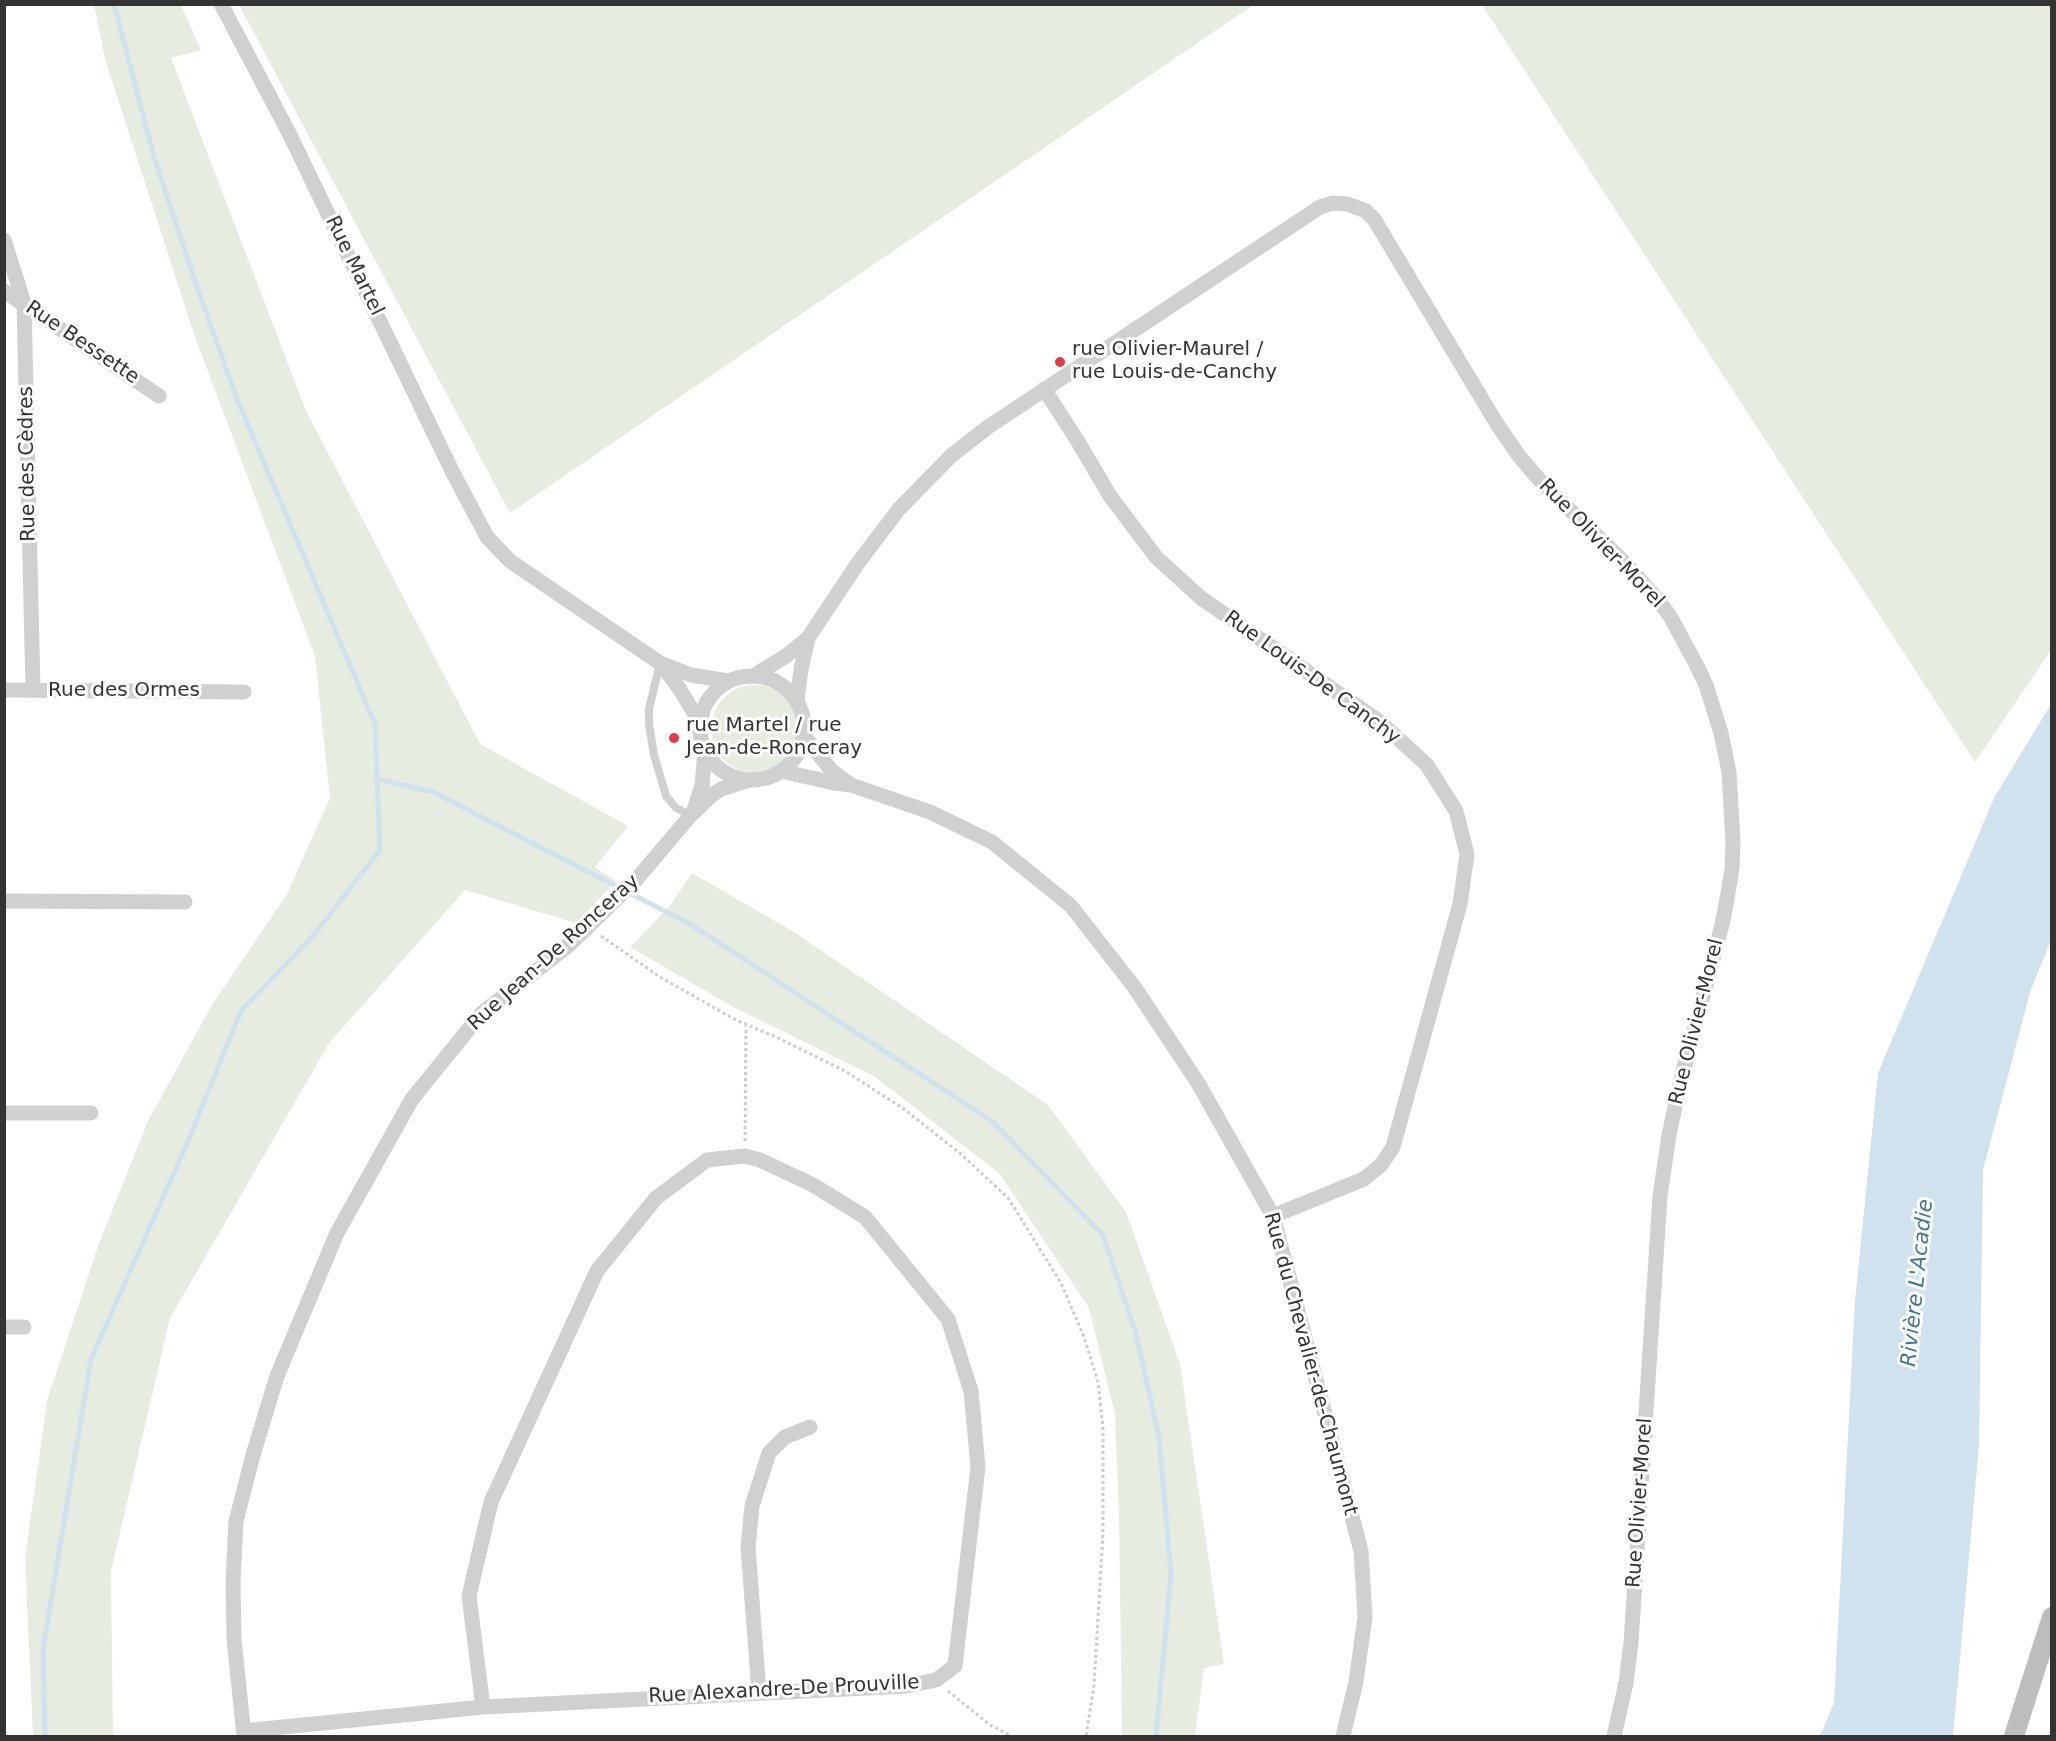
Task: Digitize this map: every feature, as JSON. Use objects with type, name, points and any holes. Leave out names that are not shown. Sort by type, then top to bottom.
[{"type":"main road","points":[[2014,1737],[2052,1617]]},
{"type":"street","name":"Rue Martel","points":[[221,4],[294,143],[481,529],[492,544],[510,561],[660,663]]},
{"type":"street","name":"Rue Olivier-Morel","points":[[755,675],[786,656],[808,638],[898,508],[952,456],[988,427],[1314,210],[1334,203],[1357,206],[1366,211],[1382,230],[1497,424],[1519,456],[1543,484],[1643,581],[1670,616],[1698,666],[1721,733],[1730,772],[1733,818],[1732,869],[1722,925],[1686,1059],[1664,1164],[1657,1235],[1631,1642],[1626,1683],[1614,1737]]},
{"type":"street","name":"Rue des Cèdres","points":[[4,240],[24,303],[33,690]]},
{"type":"street","name":"Rue Bessette","points":[[4,291],[159,396]]},
{"type":"street","name":"Rue Louis-De Canchy","points":[[1044,389],[1110,496],[1156,557],[1201,598],[1380,722],[1427,765],[1456,811],[1467,854],[1460,904],[1393,1147],[1381,1165],[1364,1179],[1273,1216]]},
{"type":"street","name":"Rue Olivier-Morel","points":[[797,700],[808,638]]},
{"type":"street","points":[[660,663],[692,675],[728,681]]},
{"type":"street","points":[[660,663],[679,688],[700,723]]},
{"type":"street","points":[[755,675],[780,683],[797,700],[802,711],[804,736],[800,750],[782,771],[770,777],[749,780],[733,776],[719,768],[705,751],[701,740],[700,723],[703,710],[718,688],[742,676],[755,675]]},
{"type":"street","name":"Rue des Ormes","points":[[4,690],[244,692]]},
{"type":"street","name":"Rue du Chevalier-de-Chaumont","points":[[804,736],[832,771],[851,784],[930,812],[992,842],[1071,906],[1135,988],[1198,1083],[1273,1216],[1361,1551],[1365,1617],[1356,1682],[1343,1737]]},
{"type":"street","name":"Rue Jean-De Ronceray","points":[[691,815],[702,785],[705,751]]},
{"type":"street","name":"Rue du Chevalier-de-Chaumont","points":[[782,771],[834,783],[851,784]]},
{"type":"street","name":"Rue Jean-De Ronceray","points":[[244,1734],[234,1639],[233,1582],[236,1521],[277,1376],[337,1233],[412,1099],[481,1014],[568,945],[636,880],[691,815],[721,789],[749,780]]},
{"type":"street","points":[[4,901],[185,902]]},
{"type":"street","points":[[4,1113],[90,1113]]},
{"type":"street","name":"Rue Alexandre-De Prouville","points":[[244,1734],[483,1707],[907,1686],[936,1680],[954,1666],[978,1467],[971,1391],[948,1319],[865,1217],[813,1185],[760,1160],[745,1156],[707,1160],[656,1198],[597,1271],[491,1502],[469,1596],[483,1707]]},
{"type":"street","points":[[4,1327],[24,1327]]},
{"type":"street","points":[[759,1693],[748,1547],[752,1506],[769,1453],[785,1437],[810,1427]]},
{"type":"lane","points":[[660,663],[649,724],[654,755],[666,796],[676,808],[691,815]]},
{"type":"path","points":[[588,926],[660,977],[746,1026],[776,1037],[845,1071],[904,1109],[962,1155],[1008,1198],[1061,1283],[1084,1337],[1098,1382],[1103,1429],[1103,1534],[1094,1685],[1086,1737]]},
{"type":"path","points":[[745,1156],[746,1026]]},
{"type":"path","points":[[936,1680],[990,1725],[1012,1737]]},
{"type":"shaded area","points":[[94,5],[181,5],[201,50],[171,58],[306,411],[480,744],[628,826],[595,867],[616,881],[576,923],[465,890],[329,1043],[170,1318],[111,1571],[113,1736],[33,1736],[25,1558],[47,1401],[98,1246],[148,1121],[212,1005],[287,894],[330,798],[315,656],[194,334],[105,59]]},
{"type":"shaded area","points":[[239,5],[1253,5],[510,513]]},
{"type":"shaded area","points":[[1482,5],[2051,5],[2051,650],[1975,762]]},
{"type":"shaded area","points":[[755,685],[772,688],[786,698],[796,712],[799,729],[796,746],[786,760],[772,770],[755,773],[738,770],[724,760],[714,746],[711,729],[714,712],[724,698],[738,688]]},
{"type":"shaded area","points":[[692,873],[794,932],[1048,1105],[1126,1212],[1180,1364],[1224,1664],[1204,1668],[1195,1736],[1122,1736],[1119,1514],[1115,1414],[1089,1308],[1000,1174],[874,1076],[735,1008],[630,947],[669,907]]},
{"type":"water","name":"Rivière L'Acadie","points":[[2051,704],[2051,940],[2030,992],[1983,1170],[1979,1445],[1953,1736],[1820,1736],[1834,1703],[1855,1301],[1878,1073],[1994,798]]},
{"type":"waterway","points":[[45,1736],[43,1649],[91,1359],[186,1146],[241,1011],[313,936],[380,850],[375,724],[237,399],[154,157],[114,4]]},
{"type":"waterway","points":[[377,779],[433,792],[690,924],[993,1122],[1103,1235],[1136,1334],[1159,1437],[1171,1574],[1156,1736]]},
{"type":"place","name":"rue Olivier-Maurel / rue Louis-de-Canchy","points":[[1060,362]]},
{"type":"place","name":"rue Martel / rue Jean-de-Ronceray","points":[[674,738]]}]
